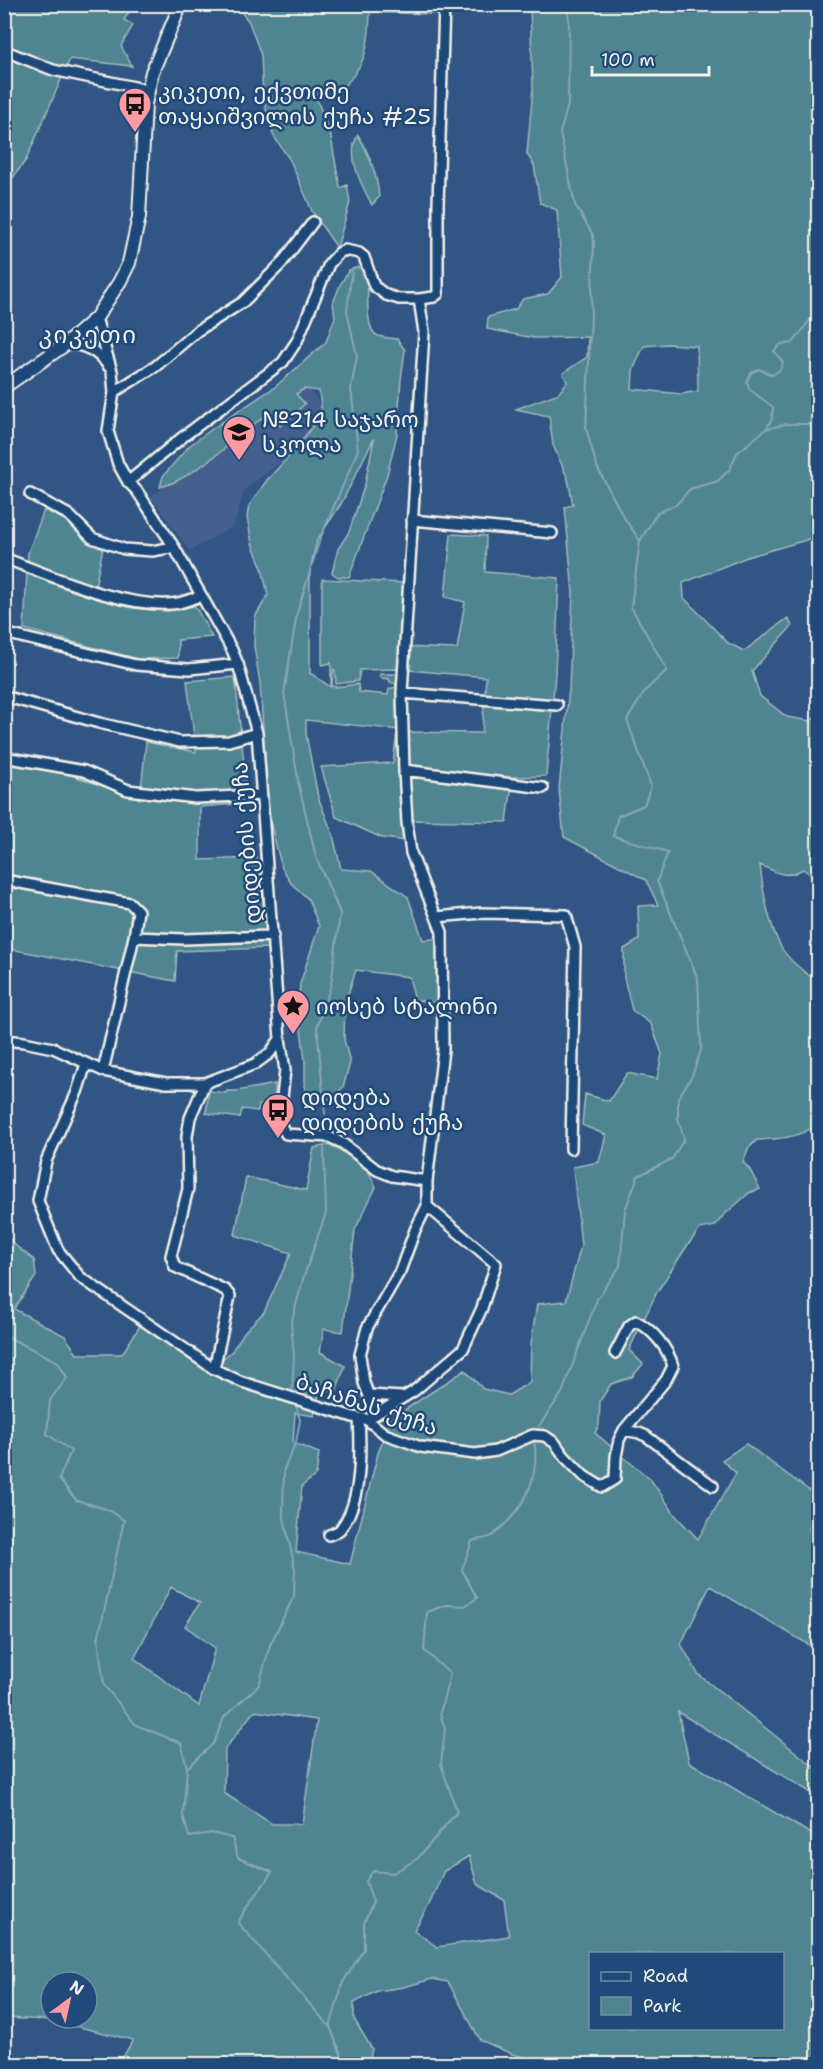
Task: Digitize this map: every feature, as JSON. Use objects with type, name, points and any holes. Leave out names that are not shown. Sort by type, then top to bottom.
[{"type":"street","points":[[4,387],[66,344],[96,318],[129,263],[139,217],[145,104],[152,72],[181,4]]},
{"type":"street","points":[[128,482],[184,436],[283,362],[297,341],[329,264],[339,253],[345,250],[359,253],[364,257],[374,286],[386,295],[399,299],[419,299],[434,297],[438,294],[438,205],[444,4]]},
{"type":"street","points":[[6,55],[53,70],[149,90]]},
{"type":"street","points":[[114,392],[156,366],[197,331],[243,302],[280,264],[313,222]]},
{"type":"street","points":[[376,1414],[364,1383],[360,1355],[367,1328],[400,1271],[415,1230],[427,1206],[427,1181],[443,1050],[442,932],[411,853],[404,770],[402,693],[423,351],[419,299]]},
{"type":"street","name":"დიდების ქუჩა","points":[[96,318],[112,371],[114,392],[108,431],[115,457],[128,482],[137,491],[174,547],[232,650],[257,734],[280,1039],[285,1070],[280,1124],[286,1134],[329,1137],[342,1143],[377,1170],[392,1176],[427,1181]]},
{"type":"street","points":[[66,344],[78,344],[93,350],[112,371]]},
{"type":"street","points":[[30,494],[69,515],[92,538],[124,549],[152,551],[174,547]]},
{"type":"street","points":[[412,520],[552,533]]},
{"type":"street","points":[[4,558],[66,582],[132,602],[178,603],[201,596]]},
{"type":"street","points":[[4,633],[136,665],[189,669],[238,664]]},
{"type":"street","points":[[402,693],[557,705]]},
{"type":"street","points":[[4,696],[99,723],[180,742],[229,741],[257,734]]},
{"type":"street","points":[[4,757],[84,771],[128,790],[196,798],[261,795]]},
{"type":"street","points":[[404,770],[543,788]]},
{"type":"street","points":[[4,880],[130,903],[138,910],[134,937],[103,1071]]},
{"type":"street","points":[[436,917],[482,914],[566,915],[575,947],[571,1149]]},
{"type":"street","points":[[134,937],[184,939],[273,936]]},
{"type":"street","points":[[4,1041],[24,1042],[53,1048],[103,1071],[166,1083],[205,1083],[255,1064],[270,1053],[280,1039]]},
{"type":"street","name":"ბაჩანას ქუჩა","points":[[86,1064],[77,1092],[46,1161],[38,1202],[57,1250],[80,1277],[214,1369],[242,1382],[362,1419],[385,1434],[421,1447],[475,1454],[496,1451],[533,1435],[545,1436],[555,1443],[584,1476],[602,1487],[615,1479],[619,1440],[624,1430],[666,1380],[673,1365],[670,1353],[644,1325],[636,1321],[629,1326],[615,1353]]},
{"type":"street","points":[[205,1083],[190,1118],[187,1136],[188,1188],[171,1256],[175,1267],[225,1290],[230,1296],[214,1369]]},
{"type":"street","points":[[329,1535],[340,1530],[357,1487],[362,1419],[376,1414],[414,1391],[463,1349],[482,1308],[496,1264],[427,1206]]},
{"type":"street","points":[[369,1395],[403,1397]]},
{"type":"street","points":[[624,1430],[646,1436],[713,1486]]},
{"type":"shaded area","name":"№214 საჯარო სკოლა","points":[[293,387],[308,387],[325,412],[318,433],[244,490],[234,526],[190,551],[151,497]]},
{"type":"green space","points":[[5,5],[133,5],[124,20],[133,25],[121,46],[132,66],[70,59],[26,160],[5,188],[4,80],[9,73],[5,49]]},
{"type":"green space","points":[[236,5],[433,5],[432,14],[370,12],[367,47],[355,74],[338,92],[330,86],[317,100],[330,132],[340,188],[347,185],[350,202],[337,248],[313,213],[290,160],[273,135],[263,98],[261,55],[249,22]]},
{"type":"green space","points":[[530,5],[818,5],[818,534],[806,540],[747,557],[683,583],[684,598],[728,643],[744,651],[788,618],[792,626],[752,671],[760,696],[787,717],[810,721],[818,715],[818,880],[803,869],[786,874],[760,865],[767,907],[781,947],[793,962],[818,982],[818,1124],[796,1135],[757,1140],[748,1149],[743,1162],[760,1189],[749,1193],[715,1226],[700,1229],[687,1246],[657,1292],[629,1350],[643,1364],[632,1377],[611,1384],[600,1401],[599,1425],[595,1433],[651,1480],[676,1516],[698,1539],[736,1473],[722,1460],[746,1444],[818,1497],[809,1529],[818,1542],[818,1638],[814,1648],[710,1586],[681,1644],[698,1674],[818,1770],[818,1797],[678,1712],[689,1762],[818,1838],[818,2064],[553,2064],[512,2054],[480,2040],[448,1982],[432,1979],[404,1987],[377,1991],[354,2003],[354,2019],[372,2049],[369,2064],[119,2064],[133,2040],[92,2030],[99,2030],[99,1970],[39,1970],[39,2020],[5,2018],[4,1232],[16,1246],[34,1260],[36,1276],[14,1309],[65,1336],[77,1354],[122,1354],[143,1321],[188,1358],[209,1370],[232,1351],[245,1331],[264,1312],[291,1253],[235,1235],[246,1177],[306,1190],[314,1148],[328,1145],[364,1162],[376,1187],[355,1230],[343,1332],[324,1329],[320,1352],[345,1366],[336,1391],[320,1390],[314,1416],[295,1413],[293,1443],[319,1453],[316,1475],[302,1486],[296,1552],[350,1564],[378,1453],[391,1419],[465,1370],[483,1389],[509,1395],[530,1382],[531,1343],[537,1304],[566,1301],[581,1246],[573,1167],[599,1162],[606,1135],[582,1125],[585,1094],[609,1101],[627,1073],[657,1079],[662,1054],[651,1024],[632,1010],[624,978],[624,949],[639,940],[638,906],[658,905],[646,880],[564,837],[559,789],[569,689],[573,593],[565,507],[573,505],[568,479],[553,445],[549,416],[516,409],[559,393],[567,382],[563,373],[587,357],[588,337],[534,338],[487,329],[488,317],[516,309],[523,299],[548,294],[562,277],[557,210],[540,203],[534,165],[527,154],[533,88]],"holes":[[[668,344],[697,346],[698,391],[681,394],[632,389],[633,370],[644,346]],[[171,1587],[200,1603],[185,1626],[215,1648],[199,1706],[134,1658]],[[254,1711],[317,1720],[302,1824],[272,1824],[224,1793],[225,1749]],[[469,1856],[477,1884],[504,1900],[509,1936],[437,1947],[414,1930],[429,1905],[444,1871]]]},
{"type":"green space","points":[[358,135],[377,180],[379,197],[372,205],[354,161],[354,143]]},
{"type":"green space","points":[[358,267],[368,273],[368,307],[373,332],[378,336],[397,339],[405,350],[397,434],[387,475],[349,577],[338,577],[332,573],[338,549],[349,532],[365,484],[374,438],[341,504],[317,540],[310,570],[310,673],[331,687],[331,663],[322,665],[322,579],[404,583],[402,647],[457,649],[465,602],[445,597],[451,534],[486,536],[485,572],[559,578],[555,674],[546,776],[513,777],[507,822],[411,820],[414,842],[382,838],[336,817],[321,767],[393,763],[397,732],[482,733],[486,677],[397,669],[360,670],[358,681],[336,684],[335,670],[333,670],[332,685],[335,687],[358,684],[359,692],[388,695],[389,689],[396,687],[396,684],[390,682],[389,679],[380,678],[380,674],[399,676],[400,730],[306,720],[306,734],[318,797],[333,835],[341,869],[371,871],[408,897],[423,940],[443,938],[447,1004],[415,1000],[409,977],[356,970],[345,1003],[344,1039],[350,1063],[343,1087],[332,1099],[307,1101],[305,1060],[298,1006],[300,984],[319,926],[308,899],[291,883],[282,868],[272,830],[260,683],[254,646],[255,617],[268,595],[262,568],[252,543],[247,517],[249,506],[267,480],[292,453],[322,414],[319,391],[304,389],[296,394],[305,404],[280,426],[268,413],[186,476],[160,487],[163,476],[189,446],[275,387],[326,342],[335,317],[333,303],[340,285],[349,270]]},
{"type":"green space","points":[[44,510],[67,521],[89,542],[103,548],[93,596],[132,608],[168,611],[195,606],[212,637],[178,640],[178,658],[138,659],[24,629],[28,553]]},
{"type":"green space","points":[[235,677],[248,803],[200,807],[200,860],[257,858],[270,948],[177,951],[175,981],[5,948],[4,763],[71,775],[140,799],[146,742],[196,752],[187,681]]},
{"type":"green space","points":[[275,1084],[271,1107],[259,1105],[258,1111],[242,1109],[240,1118],[206,1113],[209,1091],[226,1093]]},
{"type":"waterway","points":[[567,4],[569,20],[568,105],[560,133],[575,205],[593,235],[594,245],[586,428],[597,467],[623,516],[640,541]]},
{"type":"waterway","points":[[4,115],[7,122],[4,136]]},
{"type":"waterway","points":[[325,1114],[317,1027],[331,985],[340,913],[316,857],[299,786],[284,693],[297,613],[320,539],[358,450],[351,388],[357,356],[347,311],[352,270]]},
{"type":"waterway","points":[[539,1426],[562,1393],[597,1299],[620,1266],[625,1210],[638,1176],[672,1159],[684,1139],[678,1118],[678,1098],[692,1076],[701,1050],[698,979],[657,881],[668,852],[613,836],[618,816],[644,805],[651,786],[627,720],[645,691],[667,670],[631,607],[640,541],[657,513],[677,504],[690,489],[718,481],[730,469],[737,453],[766,429],[772,419],[773,407],[749,389],[747,381],[751,373],[759,369],[772,375],[780,370],[783,362],[774,351],[781,344],[793,343],[818,309]]},
{"type":"waterway","points":[[766,429],[786,424],[809,424],[818,421]]},
{"type":"waterway","points":[[292,1394],[294,1356],[291,1324],[304,1276],[326,1213],[324,1148]]},
{"type":"waterway","points":[[4,1335],[58,1362],[67,1378],[50,1400],[47,1434],[71,1451],[59,1479],[76,1500],[106,1509],[124,1520],[98,1639],[104,1685],[136,1725],[181,1743],[187,1768],[183,1815],[189,1837],[211,1833],[232,1838],[238,1858],[272,1872],[238,1923],[330,2027]]},
{"type":"waterway","points":[[188,1767],[214,1743],[224,1717],[259,1685],[270,1645],[294,1596],[295,1569],[283,1513],[284,1469],[296,1442],[300,1420],[295,1402]]},
{"type":"waterway","points":[[345,2064],[330,2027],[343,1982],[364,1949],[364,1923],[373,1902],[366,1881],[373,1871],[393,1873],[417,1859],[457,1812],[441,1764],[445,1729],[440,1713],[450,1674],[424,1650],[427,1612],[446,1605],[465,1606],[477,1598],[462,1570],[472,1541],[490,1537],[518,1510],[533,1477],[534,1441]]},
{"type":"place","name":"კიკეთი, ექვთიმე თაყაიშვილის ქუჩა #25","points":[[135,133]]},
{"type":"place","name":"№214 საჯარო სკოლა","points":[[239,461]]},
{"type":"place","name":"იოსებ სტალინი","points":[[293,1035]]},
{"type":"place","name":"დიდება დიდების ქუჩა","points":[[278,1139]]},
{"type":"district","name":"კიკეთი","points":[[88,335]]}]
